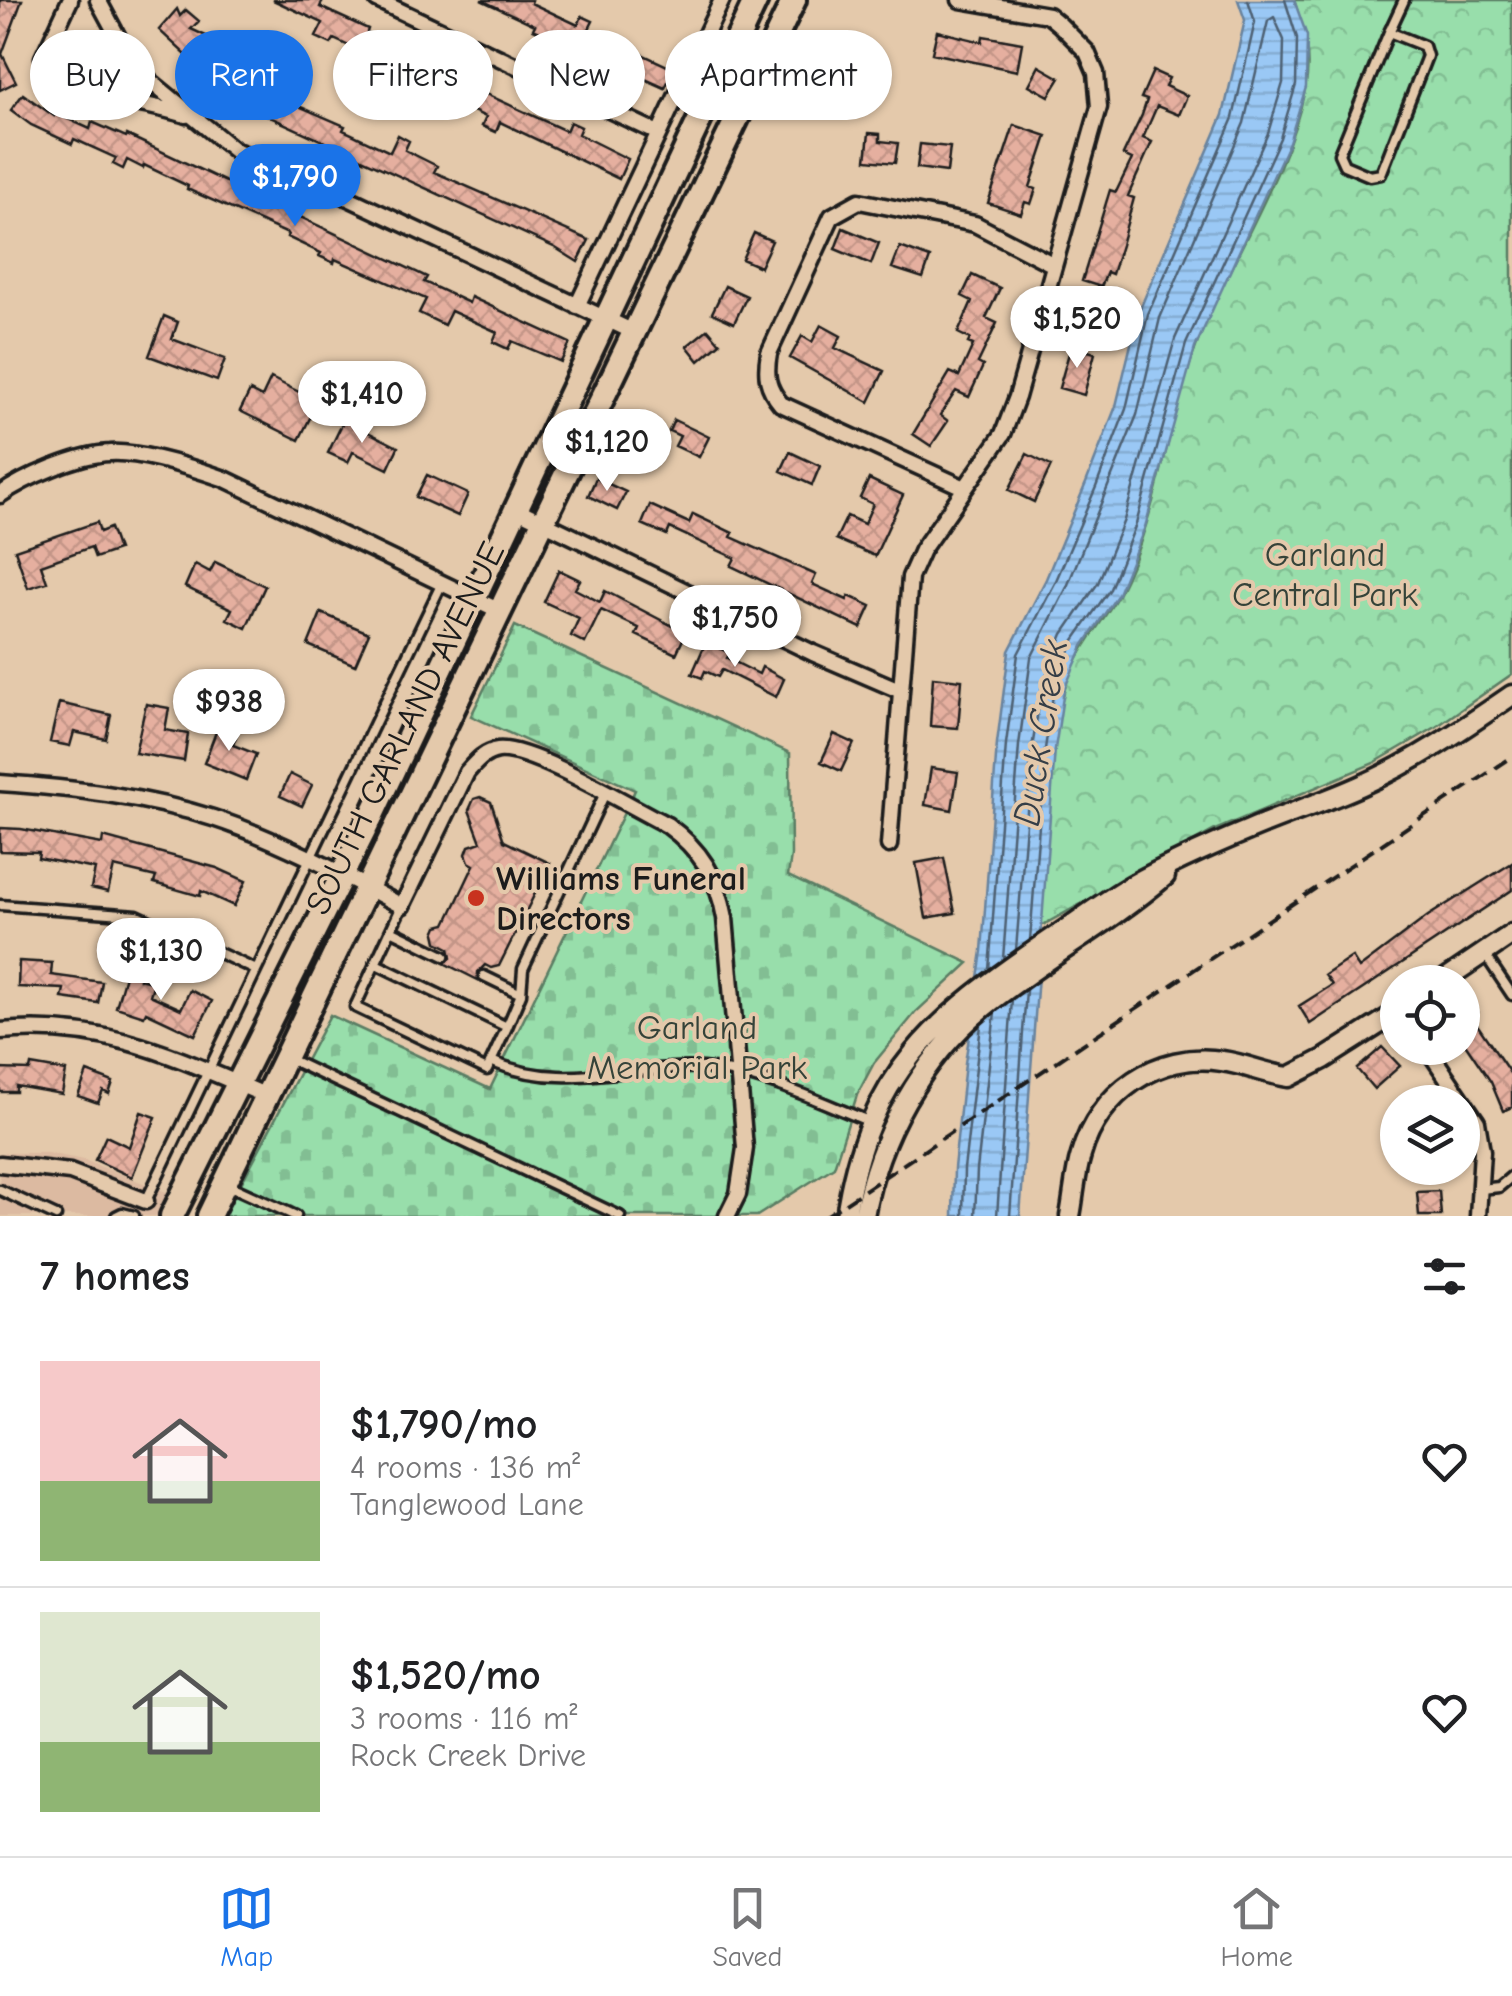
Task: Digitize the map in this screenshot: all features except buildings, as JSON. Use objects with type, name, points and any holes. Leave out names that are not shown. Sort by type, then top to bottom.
[{"type":"main road","name":"SOUTH GARLAND AVENUE","points":[[172,1216],[342,876],[756,0]]},
{"type":"main road","name":"SOUTH GARLAND AVENUE","points":[[209,1216],[794,0]]},
{"type":"street","points":[[70,0],[42,58],[47,68],[74,86],[175,112]]},
{"type":"street","points":[[98,0],[126,52],[175,101]]},
{"type":"street","points":[[377,0],[658,133]]},
{"type":"street","points":[[576,306],[722,0]]},
{"type":"street","points":[[889,844],[898,690],[910,577],[922,550],[1003,434],[1018,397],[1099,107],[1096,73],[1087,52],[1048,15],[960,0]]},
{"type":"street","points":[[197,120],[234,150],[310,180],[636,333]]},
{"type":"street","points":[[965,488],[781,404],[765,375],[769,353],[832,216],[859,201],[975,224],[1054,265]]},
{"type":"street","points":[[0,495],[18,482],[49,469],[109,452],[183,465],[225,478],[500,611]]},
{"type":"street","points":[[514,508],[813,654],[898,690]]},
{"type":"street","points":[[864,1216],[890,1134],[911,1092],[938,1053],[982,1008],[1132,885],[1250,829],[1390,772],[1512,696]]},
{"type":"street","points":[[0,783],[119,795],[212,818],[310,859],[402,906],[467,772],[481,757],[502,750],[520,752],[667,825],[687,840],[709,867],[726,918],[745,1148],[738,1194],[728,1216]]},
{"type":"street","points":[[846,1216],[850,1185],[872,1122],[901,1068],[938,1024],[985,984],[1091,921]]},
{"type":"street","points":[[1466,965],[1512,934]]},
{"type":"street","points":[[1070,1216],[1081,1153],[1095,1122],[1142,1073],[1175,1061],[1222,1060],[1290,1077],[1380,1023]]},
{"type":"street","points":[[0,1031],[68,1030],[126,1039],[267,1096]]},
{"type":"street","points":[[1438,1065],[1477,1122],[1482,1150],[1478,1216]]},
{"type":"street","points":[[0,1164],[70,1172],[146,1201]]},
{"type":"lane","points":[[1389,32],[1424,46],[1427,56],[1381,174],[1370,176],[1344,165],[1340,154],[1389,32],[1404,0]]},
{"type":"lane","points":[[146,1201],[442,582]]},
{"type":"lane","points":[[402,906],[355,1006],[487,1070],[521,994],[523,969],[605,794]]},
{"type":"lane","points":[[0,905],[137,915],[256,970]]},
{"type":"lane","points":[[391,930],[444,956]]},
{"type":"lane","points":[[1484,953],[1512,995]]},
{"type":"lane","points":[[376,964],[507,1027]]},
{"type":"lane","points":[[484,976],[521,994]]},
{"type":"lane","points":[[285,1058],[620,1216]]},
{"type":"lane","points":[[491,1061],[515,1072],[541,1077],[707,1068],[739,1075],[872,1122]]},
{"type":"lane","points":[[1482,1189],[1499,1187],[1512,1176]]},
{"type":"lane","points":[[224,1184],[296,1216]]},
{"type":"lane","points":[[0,1190],[56,1216]]},
{"type":"lane","points":[[116,1216],[134,1216]]},
{"type":"shaded area","points":[[0,1153],[47,1153],[84,1160],[169,1193],[159,1216],[0,1216]]},
{"type":"green space","name":"Garland Central Park","points":[[1294,0],[1512,0],[1512,674],[1436,727],[1374,763],[1215,830],[1041,926],[1050,778],[1064,692],[1074,665],[1119,593],[1132,564],[1196,347],[1271,187],[1296,122],[1308,66],[1304,32]]},
{"type":"green space","name":"Garland Memorial Park","points":[[515,626],[790,753],[788,876],[969,963],[916,1012],[874,1063],[857,1095],[834,1167],[757,1216],[224,1216],[330,1015],[490,1089],[635,790],[471,716]]},
{"type":"water","name":"Duck Creek","points":[[1238,0],[1294,0],[1307,36],[1306,87],[1289,142],[1195,348],[1145,527],[1118,594],[1083,646],[1064,690],[1055,749],[1020,1216],[953,1216],[954,1168],[982,951],[997,743],[1009,651],[1046,579],[1086,483],[1116,406],[1139,311],[1223,115],[1245,20]]},
{"type":"railway","points":[[826,1216],[1512,757]]},
{"type":"place","name":"Williams Funeral Directors","points":[[476,898]]}]
